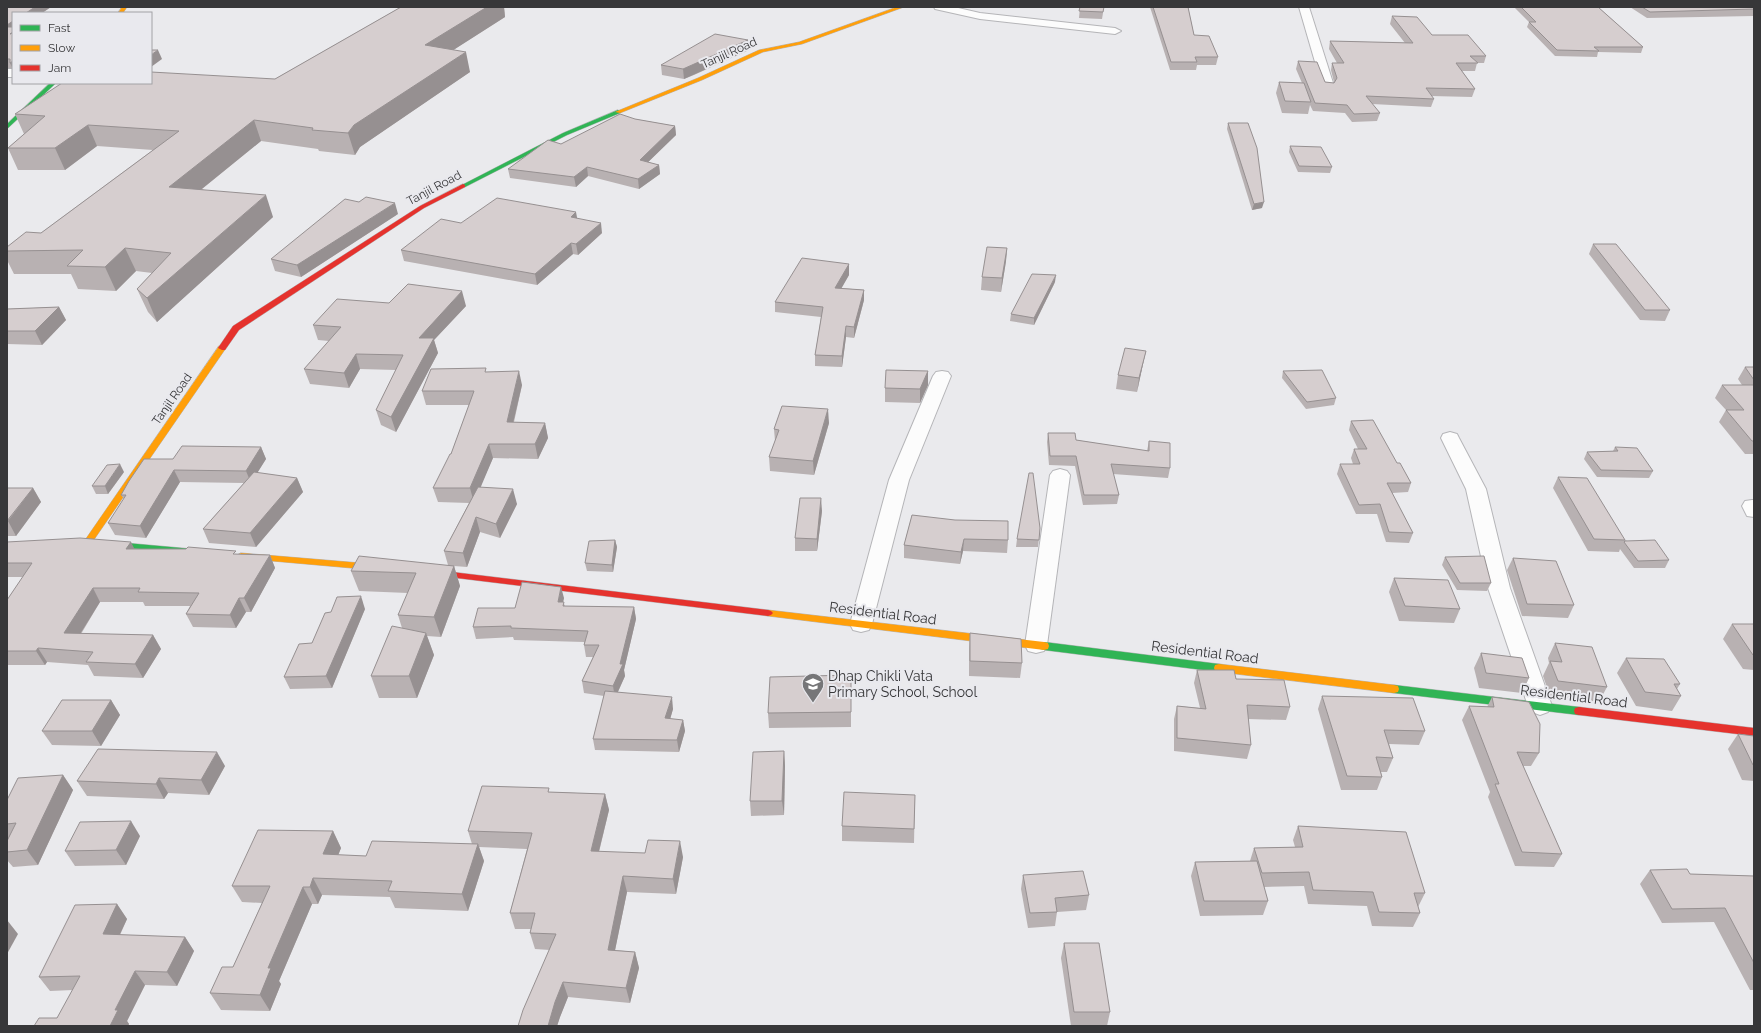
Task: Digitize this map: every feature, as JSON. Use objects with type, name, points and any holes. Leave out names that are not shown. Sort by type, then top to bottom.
[{"type":"street","name":"Tanjil Road","points":[[204,553],[84,543],[236,328],[422,207],[565,134],[700,79],[761,51],[800,43],[902,7]]},
{"type":"street","points":[[939,7],[980,16],[1114,30]]},
{"type":"street","points":[[1304,7],[1328,86]]},
{"type":"street","points":[[7,127],[51,84]]},
{"type":"street","points":[[861,624],[899,480],[942,376]]},
{"type":"street","points":[[1450,438],[1476,489],[1499,588],[1540,706]]},
{"type":"street","points":[[1036,646],[1060,475]]},
{"type":"street","points":[[235,556],[393,569]]},
{"type":"street","name":"Residential Road","points":[[417,571],[1754,732]]},
{"type":"building","points":[[7,7],[35,7],[28,12],[12,12],[12,22],[7,25]]},
{"type":"building","points":[[401,7],[487,7],[425,45],[466,52],[354,125],[348,133],[312,130],[313,128],[254,120],[169,187],[266,195],[147,298],[137,289],[171,253],[125,248],[105,267],[67,266],[83,250],[7,251],[7,247],[26,232],[41,233],[179,131],[88,125],[55,148],[8,148],[45,116],[15,114],[60,84],[152,84],[152,72],[275,79]]},
{"type":"building","points":[[1080,7],[1104,7],[1103,12],[1079,11]]},
{"type":"building","points":[[1153,7],[1188,7],[1194,35],[1209,36],[1218,57],[1195,57],[1197,62],[1171,62]]},
{"type":"building","points":[[1521,7],[1598,7],[1643,47],[1594,47],[1599,51],[1557,50],[1529,22],[1536,22]]},
{"type":"building","points":[[1642,7],[1754,7],[1754,9],[1650,12]]},
{"type":"building","points":[[1392,16],[1417,17],[1432,35],[1468,35],[1486,56],[1470,56],[1478,63],[1456,63],[1475,89],[1426,88],[1434,99],[1366,96],[1380,113],[1354,114],[1347,105],[1315,103],[1298,61],[1317,62],[1325,82],[1334,83],[1337,78],[1332,63],[1344,63],[1330,41],[1413,43]]},
{"type":"building","points":[[7,27],[12,27],[12,33],[10,34],[12,33],[12,62],[10,63],[10,59],[7,59]]},
{"type":"building","points":[[715,34],[748,40],[683,69],[661,65]]},
{"type":"building","points":[[152,50],[158,50],[152,54]]},
{"type":"building","points":[[1279,82],[1304,83],[1311,102],[1285,101]]},
{"type":"building","points":[[620,114],[635,119],[675,126],[640,160],[659,165],[638,179],[587,167],[574,177],[508,169],[548,140],[561,144]]},
{"type":"building","points":[[1228,123],[1248,123],[1257,148],[1264,202],[1254,204]]},
{"type":"building","points":[[1290,146],[1321,147],[1332,167],[1299,166]]},
{"type":"building","points":[[366,197],[395,203],[297,265],[271,259],[345,199],[359,202]]},
{"type":"building","points":[[497,198],[576,212],[571,217],[601,223],[576,244],[571,243],[535,274],[401,250],[441,219],[461,223]]},
{"type":"building","points":[[1593,244],[1616,244],[1670,310],[1645,310]]},
{"type":"building","points":[[987,247],[1007,248],[1002,278],[982,277]]},
{"type":"building","points":[[802,258],[849,264],[835,288],[864,290],[854,327],[846,326],[842,356],[815,355],[823,307],[775,302]]},
{"type":"building","points":[[1032,274],[1056,275],[1034,318],[1011,314]]},
{"type":"building","points":[[408,284],[462,291],[419,338],[434,338],[391,417],[376,410],[403,355],[356,354],[344,373],[304,369],[341,327],[313,325],[337,299],[389,303]]},
{"type":"building","points":[[59,307],[35,331],[7,331],[7,309]]},
{"type":"building","points":[[1125,348],[1146,351],[1139,378],[1118,375]]},
{"type":"building","points":[[1745,367],[1754,367],[1754,380]]},
{"type":"building","points":[[486,368],[485,372],[519,371],[507,422],[545,423],[535,444],[489,444],[470,488],[433,488],[451,454],[474,391],[422,391],[431,369]]},
{"type":"building","points":[[886,370],[928,371],[920,389],[885,388]]},
{"type":"building","points":[[1322,370],[1336,398],[1307,402],[1283,371]]},
{"type":"building","points":[[1722,385],[1754,385],[1754,441],[1752,441],[1726,410],[1744,410]]},
{"type":"building","points":[[782,406],[828,409],[813,461],[769,457],[779,430],[774,429]]},
{"type":"building","points":[[1373,420],[1397,463],[1400,463],[1411,483],[1387,483],[1413,533],[1389,532],[1380,504],[1359,505],[1340,464],[1360,464],[1354,449],[1367,449],[1351,421]]},
{"type":"building","points":[[1048,433],[1075,433],[1076,440],[1149,451],[1149,441],[1170,443],[1170,468],[1111,464],[1119,495],[1084,495],[1076,456],[1050,456]]},
{"type":"building","points":[[182,446],[261,447],[246,471],[174,470],[140,526],[108,523],[126,495],[121,495],[144,459],[173,459]]},
{"type":"building","points":[[1615,447],[1637,448],[1653,471],[1601,470],[1587,452],[1618,451]]},
{"type":"building","points":[[120,464],[105,486],[92,486],[107,465]]},
{"type":"building","points":[[254,472],[297,478],[250,533],[203,529]]},
{"type":"building","points":[[1029,473],[1033,473],[1040,528],[1039,540],[1017,539]]},
{"type":"building","points":[[1558,477],[1587,478],[1625,540],[1594,539]]},
{"type":"building","points":[[478,487],[513,489],[496,524],[476,517],[463,553],[444,551]]},
{"type":"building","points":[[7,488],[33,488],[7,521]]},
{"type":"building","points":[[800,498],[821,498],[817,539],[795,538]]},
{"type":"building","points":[[912,515],[955,520],[1008,521],[1008,540],[964,539],[961,552],[904,545]]},
{"type":"building","points":[[80,538],[131,542],[126,549],[186,549],[188,547],[236,551],[233,554],[270,555],[244,598],[239,598],[230,615],[186,614],[199,593],[138,592],[140,588],[93,588],[64,633],[153,635],[135,664],[86,662],[93,652],[38,648],[36,651],[7,651],[7,600],[32,563],[7,563],[7,542]]},
{"type":"building","points":[[615,540],[612,565],[585,563],[589,541]]},
{"type":"building","points":[[1655,540],[1669,560],[1638,561],[1624,542],[1625,541]]},
{"type":"building","points":[[359,556],[454,566],[434,617],[398,615],[416,573],[351,571]]},
{"type":"building","points":[[1484,556],[1491,583],[1460,583],[1445,557]]},
{"type":"building","points":[[1513,558],[1556,561],[1574,605],[1527,604]]},
{"type":"building","points":[[1394,578],[1448,580],[1460,609],[1405,606]]},
{"type":"building","points":[[522,582],[561,587],[558,602],[564,602],[563,606],[634,607],[620,664],[623,664],[613,686],[582,681],[599,645],[584,645],[588,631],[511,628],[511,626],[473,627],[478,608],[515,608]]},
{"type":"building","points":[[361,596],[326,676],[284,677],[299,644],[312,643],[325,613],[331,612],[337,597]]},
{"type":"building","points":[[1732,624],[1754,624],[1754,655],[1753,655]]},
{"type":"building","points":[[392,626],[426,633],[409,676],[371,676]]},
{"type":"building","points":[[970,633],[1021,639],[1022,663],[970,661]]},
{"type":"building","points":[[1555,643],[1592,647],[1607,687],[1558,681],[1550,661],[1562,662]]},
{"type":"building","points":[[1481,653],[1522,658],[1529,678],[1486,673]]},
{"type":"building","points":[[1626,658],[1664,659],[1680,684],[1674,684],[1681,696],[1645,692]]},
{"type":"building","points":[[1197,670],[1234,670],[1236,679],[1284,680],[1290,707],[1247,705],[1251,745],[1177,738],[1177,706],[1206,709]]},
{"type":"building","points":[[851,675],[851,712],[768,713],[770,677]]},
{"type":"building","points":[[605,691],[672,697],[665,718],[683,720],[677,740],[593,739]]},
{"type":"building","points":[[1322,696],[1413,698],[1425,731],[1384,730],[1393,758],[1376,757],[1382,777],[1347,776]]},
{"type":"building","points":[[1492,697],[1529,702],[1540,724],[1539,753],[1517,752],[1562,854],[1522,852],[1495,784],[1499,784],[1469,706],[1494,707]]},
{"type":"building","points":[[62,700],[111,700],[92,731],[42,731]]},
{"type":"building","points":[[1738,734],[1754,736],[1754,765],[1753,765]]},
{"type":"building","points":[[98,749],[217,752],[201,780],[159,778],[156,784],[77,781]]},
{"type":"building","points":[[784,751],[782,801],[750,801],[753,752]]},
{"type":"building","points":[[63,775],[27,850],[7,852],[7,841],[16,823],[7,824],[7,800],[18,778]]},
{"type":"building","points":[[482,786],[549,788],[548,792],[605,794],[591,851],[645,853],[648,840],[680,841],[673,879],[623,876],[608,950],[635,952],[626,988],[563,982],[548,1026],[518,1026],[523,1010],[556,934],[530,933],[535,913],[510,913],[532,833],[468,831]]},
{"type":"building","points":[[844,792],[915,795],[914,829],[842,826]]},
{"type":"building","points":[[131,821],[116,850],[65,851],[80,822]]},
{"type":"building","points":[[1298,826],[1406,832],[1425,893],[1414,893],[1420,913],[1379,912],[1373,892],[1313,890],[1309,872],[1262,873],[1254,848],[1303,847]]},
{"type":"building","points":[[258,830],[333,831],[323,854],[366,856],[372,841],[478,844],[462,894],[388,891],[392,881],[313,878],[310,887],[303,887],[268,968],[271,968],[260,995],[210,993],[222,967],[233,967],[270,886],[232,886]]},
{"type":"building","points":[[1257,861],[1268,901],[1204,901],[1195,862]]},
{"type":"building","points":[[1687,869],[1690,874],[1754,876],[1754,963],[1725,908],[1672,909],[1650,870]]},
{"type":"building","points":[[1083,871],[1089,895],[1055,898],[1057,912],[1030,913],[1023,875]]},
{"type":"building","points":[[117,904],[103,934],[185,937],[167,972],[135,971],[115,1010],[118,1010],[110,1026],[34,1026],[39,1018],[57,1018],[80,976],[39,977],[75,905]]},
{"type":"building","points":[[1064,943],[1099,943],[1110,1012],[1074,1012]]},
{"type":"traffic: fast","points":[[7,127],[52,84]]},
{"type":"traffic: fast","points":[[463,186],[565,134],[618,112]]},
{"type":"traffic: fast","points":[[104,544],[193,552]]},
{"type":"traffic: fast","points":[[1044,646],[1219,668]]},
{"type":"traffic: fast","points":[[1394,689],[1579,711]]},
{"type":"traffic: slow","points":[[121,12],[125,7]]},
{"type":"traffic: slow","points":[[618,112],[700,79],[761,51],[800,43],[902,7]]},
{"type":"traffic: slow","points":[[88,542],[222,348]]},
{"type":"traffic: slow","points":[[241,556],[385,568]]},
{"type":"traffic: slow","points":[[768,613],[1044,646]]},
{"type":"traffic: slow","points":[[1219,668],[1394,689]]},
{"type":"traffic: jam","points":[[222,348],[236,328],[422,207],[463,186]]},
{"type":"traffic: jam","points":[[427,572],[768,613]]},
{"type":"traffic: jam","points":[[1579,711],[1754,732]]},
{"type":"place","name":"Dhap Chikli Vata Primary School, School","points":[[813,704]]}]
